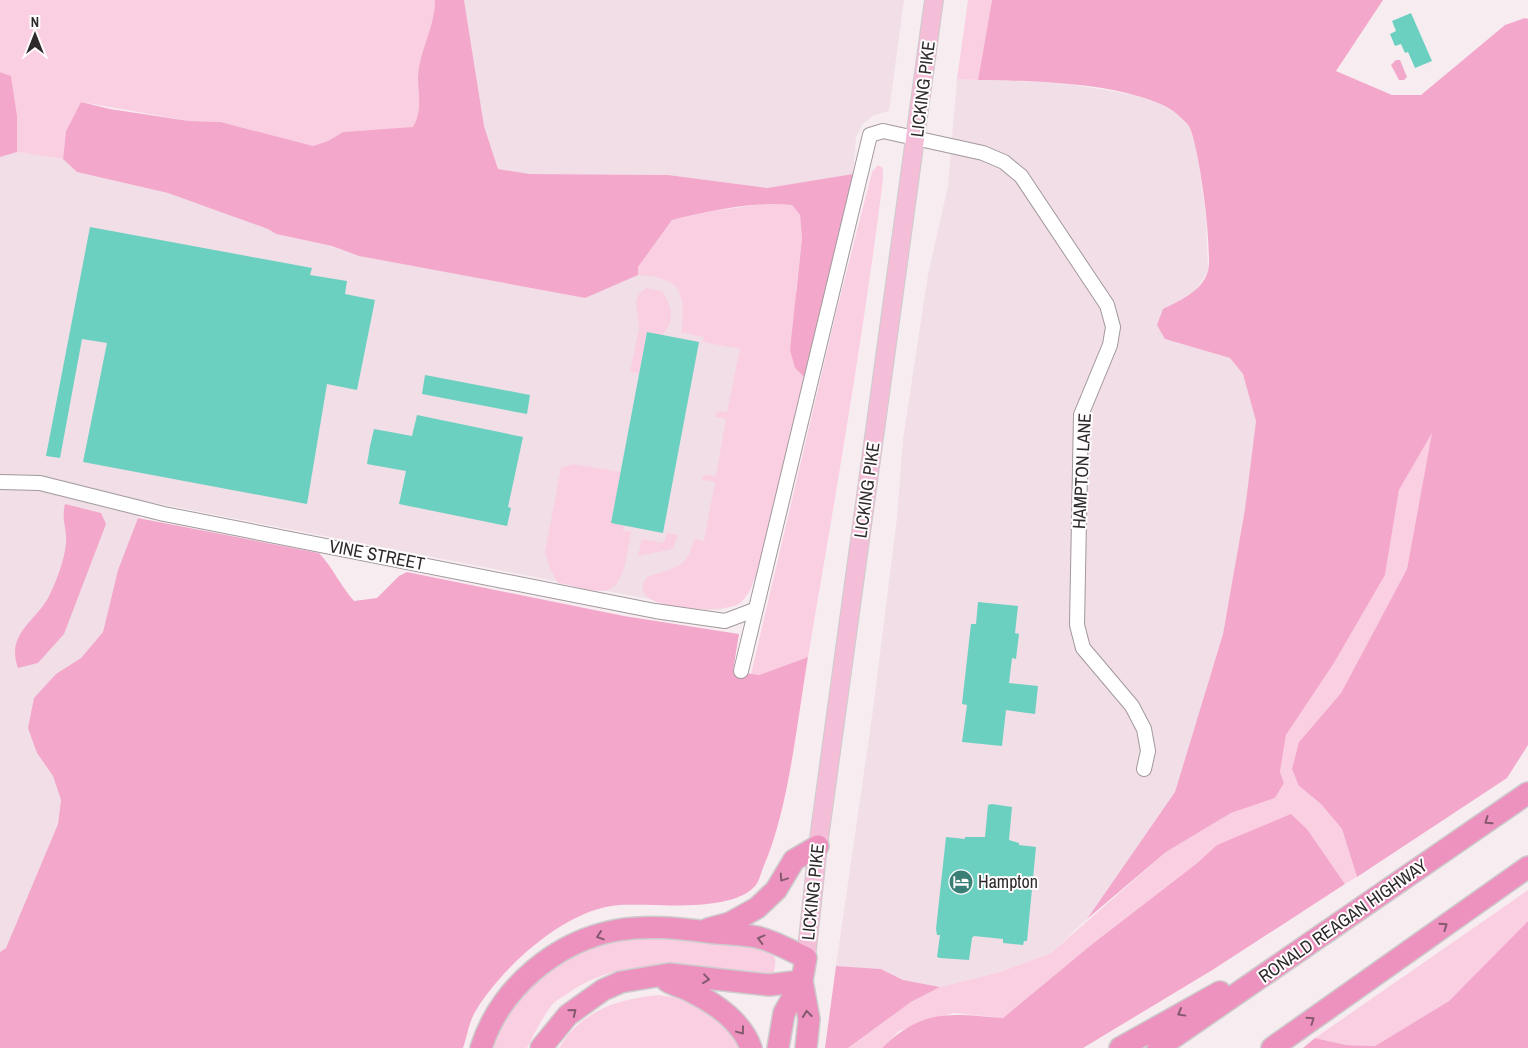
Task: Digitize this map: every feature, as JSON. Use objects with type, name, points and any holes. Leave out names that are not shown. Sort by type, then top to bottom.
[{"type":"highway","name":"RONALD REAGAN HIGHWAY","points":[[1158,1048],[1528,793]]},
{"type":"highway","points":[[697,930],[730,923],[758,908],[776,890],[794,860],[818,846]]},
{"type":"highway","points":[[1272,1048],[1528,867]]},
{"type":"highway","points":[[481,1048],[496,1012],[515,988],[537,968],[563,949],[616,930],[661,927],[757,937],[806,958]]},
{"type":"highway","points":[[1120,1048],[1331,930]]},
{"type":"highway","name":"LICKING PIKE","points":[[778,1048],[784,1012],[802,981],[806,958]]},
{"type":"highway","points":[[541,1048],[568,1015],[603,990],[621,982],[668,974],[770,984],[802,981]]},
{"type":"highway","points":[[658,976],[716,1006],[731,1018],[749,1042],[751,1048]]},
{"type":"highway","name":"LICKING PIKE","points":[[802,981],[809,1019],[806,1048]]},
{"type":"main road","name":"LICKING PIKE","points":[[806,958],[818,846],[934,0]]},
{"type":"street","name":"HAMPTON LANE","points":[[754,610],[770,557],[858,189],[866,142],[870,135],[878,131],[983,153],[1004,162],[1021,176],[1107,304],[1113,327],[1110,345],[1081,415],[1077,624],[1083,648],[1132,706],[1144,729],[1148,751],[1144,769]]},
{"type":"street","name":"VINE STREET","points":[[0,482],[40,483],[164,514],[673,614],[726,621],[754,610]]},
{"type":"street","points":[[741,671],[754,610]]},
{"type":"shaded area","points":[[0,0],[435,0],[431,26],[419,67],[419,105],[417,120],[413,128],[343,132],[328,141],[313,146],[221,122],[189,121],[81,102],[66,131],[63,159],[17,152],[17,115],[11,76],[0,72]]},
{"type":"shaded area","points":[[435,0],[464,0],[484,126],[498,169],[530,174],[668,175],[767,188],[853,174],[804,377],[795,368],[790,350],[802,238],[800,215],[792,205],[762,204],[717,210],[672,220],[638,267],[638,275],[585,298],[359,256],[332,246],[276,234],[268,229],[168,193],[77,172],[63,159],[66,131],[81,102],[110,109],[189,121],[221,122],[313,146],[328,141],[343,132],[413,127],[417,119],[419,105],[419,67],[431,26]]},
{"type":"shaded area","points":[[464,0],[904,0],[889,111],[872,116],[862,125],[856,137],[853,174],[767,188],[668,175],[530,174],[498,169],[484,126]]},
{"type":"shaded area","points":[[968,0],[992,0],[978,80],[957,79]]},
{"type":"shaded area","points":[[992,0],[1383,0],[1336,71],[1392,95],[1421,95],[1505,25],[1525,18],[1528,19],[1528,745],[1507,778],[1357,877],[1342,829],[1321,804],[1299,786],[1292,769],[1299,742],[1341,693],[1407,569],[1432,433],[1399,490],[1385,575],[1334,663],[1286,735],[1280,772],[1284,783],[1275,798],[1231,813],[1166,852],[1087,919],[1175,792],[1223,634],[1245,509],[1256,421],[1243,374],[1230,358],[1165,339],[1157,325],[1163,309],[1196,290],[1201,285],[1208,271],[1209,243],[1204,196],[1196,151],[1188,125],[1171,109],[1165,106],[1122,92],[1098,87],[1049,82],[978,80]]},
{"type":"shaded area","points":[[1396,60],[1400,60],[1407,77],[1404,80],[1399,80],[1391,65]]},
{"type":"shaded area","points":[[0,72],[11,76],[17,115],[17,152],[0,157]]},
{"type":"shaded area","points":[[957,79],[1064,83],[1134,95],[1167,106],[1189,126],[1198,153],[1206,221],[1208,271],[1195,292],[1163,309],[1165,339],[1230,358],[1244,374],[1256,421],[1245,509],[1223,634],[1175,792],[1087,919],[1051,953],[1000,972],[940,987],[903,980],[881,969],[836,966],[873,710],[897,518],[903,439],[928,275],[948,186]]},
{"type":"shaded area","points":[[17,152],[63,159],[77,172],[168,193],[268,229],[276,234],[332,246],[359,256],[585,298],[655,244],[804,377],[758,570],[749,593],[738,604],[720,610],[705,610],[145,501],[118,570],[103,632],[81,658],[56,674],[37,753],[53,776],[61,800],[58,824],[6,948],[0,952],[0,157]]},
{"type":"shaded area","points":[[878,165],[883,168],[883,179],[867,299],[808,657],[759,675],[751,674],[835,317],[872,172]]},
{"type":"shaded area","points":[[769,203],[792,205],[800,215],[802,238],[796,290],[795,368],[804,377],[758,570],[748,594],[737,605],[712,609],[694,609],[659,603],[648,597],[643,588],[647,577],[678,566],[688,557],[694,539],[704,541],[715,482],[703,480],[702,477],[704,475],[716,476],[726,419],[716,417],[715,414],[718,411],[727,412],[740,349],[703,342],[704,337],[681,332],[683,306],[678,289],[672,283],[663,279],[638,275],[638,267],[672,220],[713,211]]},
{"type":"shaded area","points":[[646,288],[662,291],[670,308],[671,319],[662,335],[647,332],[639,373],[630,372],[639,329],[636,301],[639,294]]},
{"type":"shaded area","points":[[1433,431],[1407,569],[1341,693],[1299,742],[1299,786],[1321,804],[1342,829],[1357,877],[1345,884],[1307,829],[1217,845],[1196,864],[1091,945],[1003,1018],[953,1013],[899,1031],[882,1048],[848,1048],[911,1002],[940,987],[1000,972],[1051,953],[1166,852],[1231,813],[1275,798],[1284,783],[1280,772],[1286,735],[1334,663],[1385,575],[1399,490]]},
{"type":"shaded area","points":[[573,464],[621,472],[611,523],[624,526],[623,531],[631,532],[624,568],[616,585],[609,589],[596,591],[558,583],[550,568],[545,552],[561,468]]},
{"type":"shaded area","points":[[65,504],[101,513],[106,524],[64,634],[38,663],[18,668],[15,656],[19,636],[45,603],[62,562],[66,542]]},
{"type":"shaded area","points":[[138,518],[319,553],[354,601],[377,598],[399,576],[407,572],[624,616],[739,634],[733,671],[759,675],[808,657],[786,792],[772,845],[756,885],[745,894],[711,904],[620,905],[599,909],[578,917],[558,928],[537,943],[501,977],[475,1012],[463,1048],[0,1048],[0,952],[6,948],[58,824],[61,800],[53,776],[37,753],[28,728],[34,698],[56,674],[81,658],[103,632],[118,570]]},
{"type":"shaded area","points":[[667,533],[678,535],[673,549],[638,556],[642,539],[664,543]]},
{"type":"shaded area","points":[[1291,814],[1307,829],[1345,884],[1214,969],[1083,1048],[882,1048],[911,1026],[938,1016],[968,1015],[1003,1018],[1091,945],[1196,864],[1217,845]]},
{"type":"shaded area","points":[[1528,890],[1528,921],[1449,1001],[1375,1046],[1346,1045],[1315,1038]]},
{"type":"shaded area","points":[[1528,921],[1528,1048],[1303,1048],[1315,1038],[1346,1045],[1375,1046],[1449,1001]]},
{"type":"shaded area","points":[[628,937],[684,938],[769,949],[775,960],[774,972],[767,977],[666,966],[616,971],[593,979],[556,1001],[527,1048],[491,1048],[508,1016],[530,987],[543,975],[573,954],[590,946]]},
{"type":"shaded area","points":[[836,966],[881,969],[903,980],[940,987],[911,1002],[848,1048],[825,1048]]},
{"type":"shaded area","points":[[658,995],[686,1000],[708,1010],[734,1036],[742,1048],[559,1048],[578,1025],[601,1009],[628,1000]]},
{"type":"building","points":[[1411,13],[1432,61],[1415,68],[1408,52],[1405,53],[1401,44],[1395,46],[1390,34],[1396,31],[1392,21]]},
{"type":"building","points":[[90,227],[312,268],[310,275],[347,281],[345,294],[375,300],[357,390],[327,384],[307,504],[83,462],[107,343],[82,339],[60,458],[46,456]]},
{"type":"building","points":[[647,332],[699,342],[663,533],[611,523]]},
{"type":"building","points":[[425,375],[530,395],[527,414],[422,394]]},
{"type":"building","points":[[417,415],[523,437],[508,507],[511,508],[507,526],[399,504],[406,471],[367,464],[370,446],[374,429],[412,436]]},
{"type":"building","points":[[978,602],[1018,606],[1015,633],[1019,634],[1016,659],[1012,658],[1009,683],[1038,686],[1035,714],[1006,710],[1002,746],[962,742],[967,705],[962,704],[971,624],[976,624]]},
{"type":"building","name":"Hampton","points":[[988,805],[1012,807],[1009,840],[1019,843],[1019,845],[1036,847],[1027,941],[1024,941],[1023,945],[1003,943],[1003,939],[974,936],[972,938],[969,960],[937,957],[940,935],[937,935],[936,929],[946,837],[965,839],[965,837],[985,837]]},
{"type":"waterway","points":[[49,1048],[52,1025],[55,1019],[64,1010],[89,996],[87,982],[82,970],[66,948],[67,934],[77,922],[81,912],[82,883],[91,862],[115,862],[145,871],[198,873],[245,807],[249,774],[261,752],[288,740],[311,740],[329,748],[385,677],[418,680],[425,662],[427,643],[446,618],[482,613],[515,617],[591,645]]},
{"type":"waterway","points":[[654,680],[699,719],[737,738],[762,744]]},
{"type":"waterway","points":[[1429,1027],[1434,1048]]},
{"type":"place","name":"Hampton","points":[[961,882]]}]
